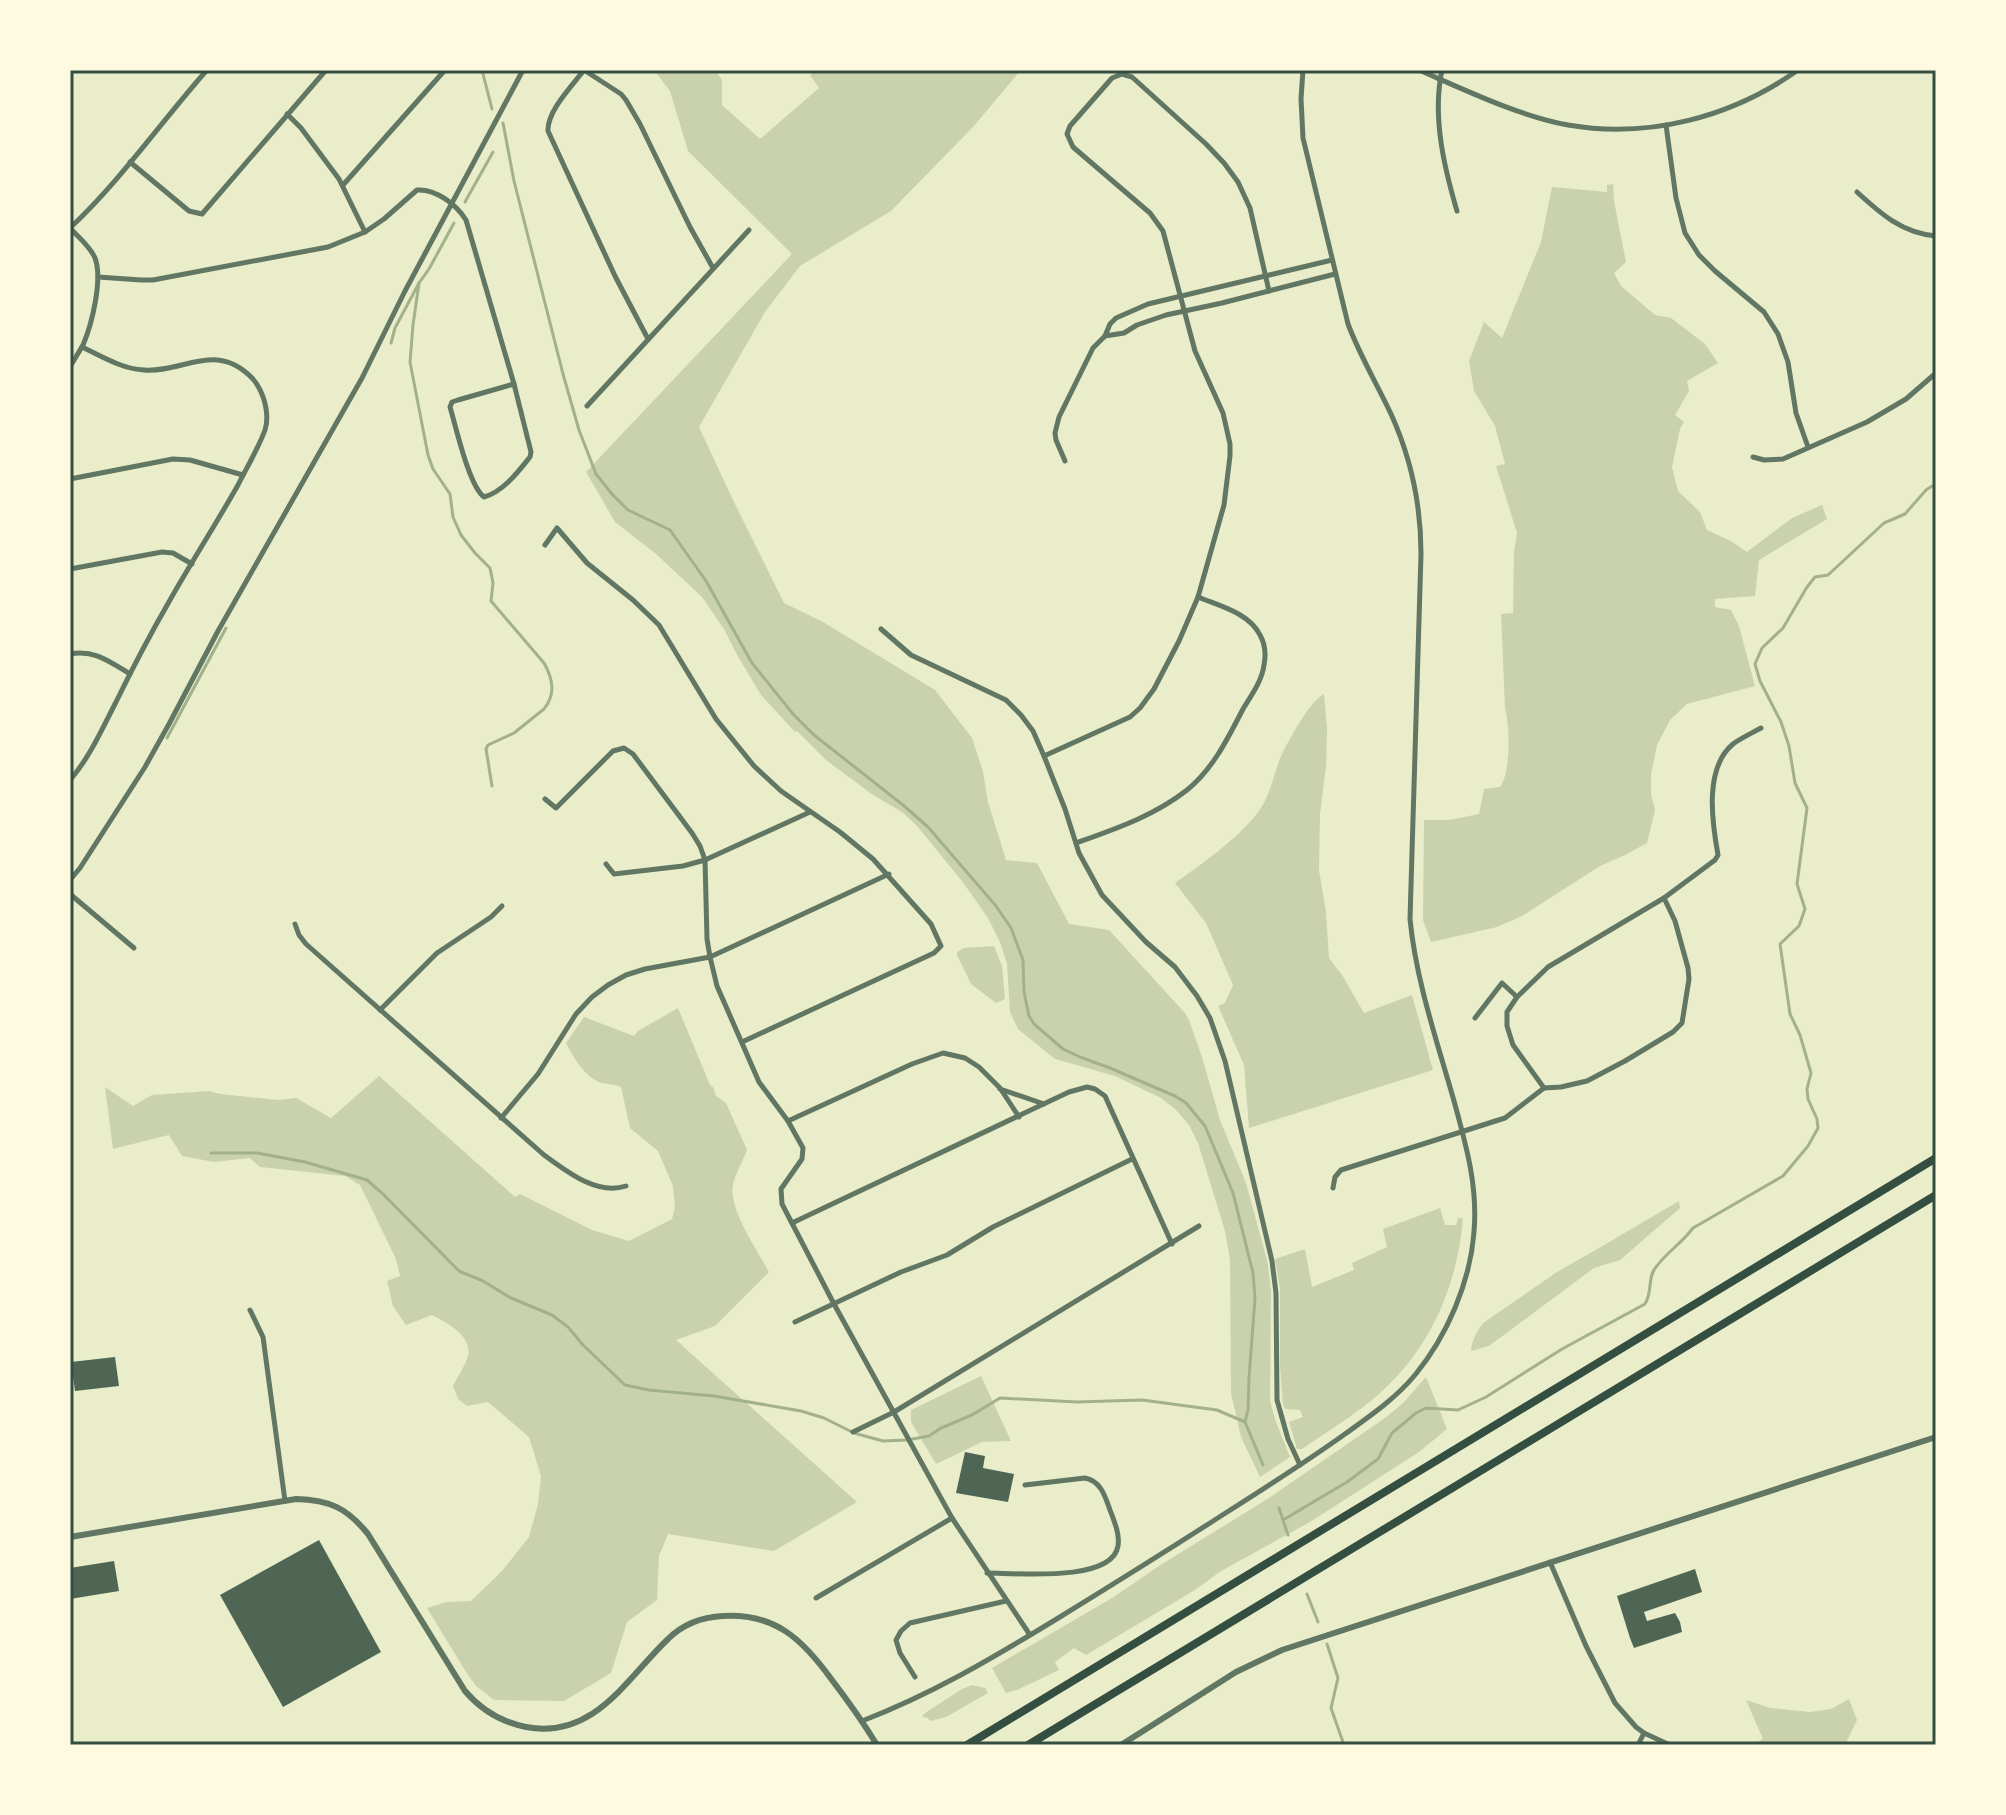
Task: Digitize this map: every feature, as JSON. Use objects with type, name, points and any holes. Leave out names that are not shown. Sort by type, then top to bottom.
[{"type":"main road","points":[[967,1745],[1936,1158]]},
{"type":"main road","points":[[1028,1745],[1936,1195]]},
{"type":"street","points":[[70,367],[82,347],[98,277],[91,251],[70,228],[207,70]]},
{"type":"street","points":[[130,162],[189,211],[202,214],[326,70]]},
{"type":"street","points":[[343,185],[445,70]]},
{"type":"street","points":[[70,880],[145,767],[218,631],[362,378],[523,70]]},
{"type":"street","points":[[648,339],[615,276],[548,131],[551,114],[584,70],[626,100],[713,268]]},
{"type":"street","points":[[862,1721],[946,1684],[1030,1635],[1300,1465],[1362,1422],[1399,1392],[1429,1356],[1447,1325],[1470,1261],[1476,1205],[1474,1182],[1463,1131],[1421,986],[1410,919],[1421,554],[1418,503],[1392,416],[1348,324],[1303,138],[1303,70]]},
{"type":"street","points":[[1419,70],[1521,113],[1569,125],[1617,129],[1693,120],[1765,91],[1798,70]]},
{"type":"street","points":[[1442,70],[1441,138],[1446,174],[1457,211]]},
{"type":"street","points":[[1044,756],[1130,717],[1154,689],[1198,597],[1224,505],[1228,476],[1230,444],[1220,402],[1195,351],[1163,231],[1150,213],[1073,147],[1067,134],[1070,126],[1112,78],[1127,74],[1136,80],[1224,163],[1238,182],[1250,208],[1269,291]]},
{"type":"street","points":[[287,114],[343,185],[365,232]]},
{"type":"street","points":[[1666,125],[1676,198],[1685,233],[1699,255],[1764,312],[1778,334],[1788,362],[1796,413],[1808,447]]},
{"type":"street","points":[[98,277],[153,280],[328,247],[365,232],[417,190],[429,191],[461,212],[469,229],[514,384],[531,452],[530,457],[500,488],[484,497],[472,479],[450,407],[452,402],[514,384]]},
{"type":"street","points":[[1857,192],[1897,225],[1915,233],[1936,236]]},
{"type":"street","points":[[587,406],[749,230]]},
{"type":"street","points":[[1065,461],[1055,433],[1059,417],[1093,348],[1105,336],[1110,324],[1148,304],[1332,260]]},
{"type":"street","points":[[1105,336],[1124,333],[1151,320],[1335,274]]},
{"type":"street","points":[[71,776],[89,755],[130,674],[243,475],[267,420],[259,389],[252,378],[224,362],[208,359],[157,370],[141,370],[111,361],[82,347]]},
{"type":"street","points":[[1753,457],[1777,460],[1867,422],[1906,399],[1936,373]]},
{"type":"street","points":[[70,479],[173,459],[190,460],[243,475]]},
{"type":"street","points":[[545,545],[557,528],[587,563],[650,617],[667,637],[703,699],[734,743],[769,781],[855,843],[889,874],[931,924],[941,946],[934,953],[742,1042]]},
{"type":"street","points":[[70,569],[162,552],[173,553],[192,564]]},
{"type":"street","points":[[1076,843],[1138,820],[1189,788],[1214,761],[1255,688],[1265,664],[1259,633],[1242,616],[1198,597]]},
{"type":"street","points":[[881,629],[911,655],[1006,700],[1021,715],[1033,731],[1079,853],[1102,895],[1146,942],[1175,967],[1210,1018],[1225,1061],[1272,1261],[1276,1293],[1277,1400],[1288,1439],[1300,1465]]},
{"type":"street","points":[[70,654],[92,653],[130,674]]},
{"type":"street","points":[[1544,1088],[1513,1045],[1507,1026],[1507,1012],[1517,997],[1548,967],[1664,898],[1715,860],[1718,855],[1712,794],[1715,772],[1734,743],[1761,728]]},
{"type":"street","points":[[545,799],[556,808],[613,751],[620,748],[628,750],[700,846],[705,860],[710,957],[717,986],[759,1082],[788,1121],[803,1148],[799,1162],[781,1189],[782,1204],[952,1518],[1030,1635]]},
{"type":"street","points":[[606,864],[614,874],[683,866],[705,860],[811,812]]},
{"type":"street","points":[[501,1118],[538,1074],[576,1014],[600,991],[626,975],[645,969],[710,957],[889,874]]},
{"type":"street","points":[[70,894],[134,948]]},
{"type":"street","points":[[1333,1188],[1335,1177],[1341,1170],[1505,1118],[1544,1088],[1587,1081],[1673,1032],[1682,1023],[1689,979],[1675,921],[1664,898]]},
{"type":"street","points":[[380,1010],[437,953],[491,917],[502,906]]},
{"type":"street","points":[[295,924],[306,944],[544,1155],[579,1178],[610,1189],[626,1186]]},
{"type":"street","points":[[1475,1018],[1502,983],[1517,997]]},
{"type":"street","points":[[788,1121],[943,1053],[957,1055],[979,1067],[1000,1088],[1019,1117]]},
{"type":"street","points":[[792,1223],[1082,1087],[1095,1089],[1105,1096],[1172,1244]]},
{"type":"street","points":[[1000,1088],[1044,1104]]},
{"type":"street","points":[[795,1322],[901,1272],[947,1255],[993,1227],[1132,1159]]},
{"type":"street","points":[[853,1432],[894,1412],[1199,1226]]},
{"type":"street","points":[[250,1310],[263,1337],[285,1501]]},
{"type":"street","points":[[1121,1745],[1243,1668],[1282,1650],[1936,1437]]},
{"type":"street","points":[[987,1573],[1083,1571],[1108,1560],[1118,1549],[1118,1533],[1099,1485],[1093,1480],[1085,1478],[1025,1485]]},
{"type":"street","points":[[70,1537],[285,1501],[330,1503],[354,1518],[368,1534],[465,1691],[477,1705],[504,1721],[535,1729],[587,1719],[613,1699],[675,1633],[697,1620],[740,1615],[770,1622],[800,1640],[877,1745]]},
{"type":"street","points":[[816,1598],[952,1518]]},
{"type":"street","points":[[1550,1562],[1586,1646],[1615,1703],[1627,1719],[1644,1733],[1670,1745]]},
{"type":"street","points":[[915,1677],[896,1640],[910,1623],[1006,1601]]},
{"type":"street","points":[[1638,1745],[1644,1733]]},
{"type":"green space","points":[[654,70],[715,70],[722,80],[722,105],[760,139],[819,88],[810,75],[815,70],[1021,70],[973,127],[891,211],[800,266],[765,312],[699,427],[784,603],[823,622],[935,690],[972,738],[1006,860],[1037,863],[1069,924],[1109,930],[1189,1020],[1220,1120],[1246,1183],[1268,1264],[1271,1292],[1270,1401],[1290,1457],[1260,1477],[1241,1437],[1231,1393],[1230,1260],[1225,1231],[1198,1143],[1189,1125],[1161,1098],[1115,1076],[1055,1059],[1018,1029],[1010,1012],[1007,964],[1000,942],[988,918],[962,881],[902,812],[826,760],[795,732],[761,695],[702,597],[656,554],[615,522],[586,472],[792,254],[688,151],[670,91]]},
{"type":"green space","points":[[1613,184],[1626,262],[1614,273],[1621,286],[1655,315],[1671,318],[1705,344],[1718,363],[1687,381],[1689,391],[1675,415],[1684,422],[1672,467],[1678,491],[1700,512],[1707,530],[1747,552],[1792,518],[1822,505],[1827,519],[1759,560],[1755,596],[1715,599],[1715,607],[1731,610],[1739,626],[1755,686],[1687,704],[1670,720],[1657,745],[1651,775],[1655,810],[1647,843],[1600,866],[1522,916],[1497,927],[1431,942],[1423,920],[1424,820],[1449,820],[1479,814],[1484,789],[1500,787],[1504,780],[1508,749],[1501,614],[1513,613],[1517,533],[1496,466],[1505,464],[1495,426],[1474,391],[1469,361],[1484,322],[1502,338],[1541,242],[1552,187],[1607,192],[1607,185]]},
{"type":"green space","points":[[1324,694],[1326,766],[1320,814],[1319,870],[1329,958],[1364,1013],[1412,995],[1433,1070],[1249,1128],[1244,1065],[1218,1006],[1225,1003],[1233,985],[1206,923],[1175,883],[1209,859],[1259,811],[1290,739],[1307,712]]},
{"type":"green space","points":[[994,946],[1002,966],[1005,999],[996,1003],[971,984],[957,955],[964,948]]},
{"type":"green space","points":[[678,1008],[710,1085],[716,1096],[726,1103],[747,1150],[734,1181],[733,1195],[739,1218],[769,1272],[715,1326],[676,1340],[857,1502],[774,1551],[668,1534],[659,1556],[657,1600],[627,1622],[611,1673],[564,1701],[494,1700],[476,1686],[427,1608],[447,1602],[471,1601],[502,1571],[529,1537],[538,1504],[541,1476],[529,1437],[488,1402],[467,1406],[458,1399],[453,1386],[467,1360],[468,1349],[457,1331],[432,1315],[406,1325],[393,1306],[387,1281],[400,1276],[396,1259],[360,1185],[345,1176],[260,1167],[250,1158],[214,1162],[182,1156],[169,1135],[113,1149],[105,1087],[133,1106],[152,1095],[209,1091],[278,1100],[296,1098],[331,1118],[379,1076],[515,1197],[520,1194],[592,1230],[629,1241],[672,1219],[675,1207],[673,1186],[658,1151],[630,1128],[621,1087],[590,1077],[566,1043],[584,1017],[634,1036]]},
{"type":"green space","points":[[1679,1201],[1680,1208],[1620,1260],[1594,1268],[1489,1346],[1471,1351],[1476,1334],[1486,1321],[1557,1272]]},
{"type":"green space","points":[[1440,1208],[1445,1225],[1456,1225],[1458,1218],[1463,1218],[1460,1244],[1446,1295],[1424,1341],[1392,1382],[1372,1400],[1302,1449],[1297,1449],[1289,1422],[1303,1417],[1300,1410],[1285,1409],[1283,1405],[1280,1289],[1275,1259],[1305,1249],[1312,1287],[1354,1270],[1352,1263],[1387,1247],[1383,1229]]},
{"type":"green space","points":[[981,1376],[1011,1441],[982,1442],[936,1464],[911,1422],[911,1410]]},
{"type":"green space","points":[[1426,1377],[1447,1429],[1419,1452],[1310,1522],[1221,1571],[1086,1655],[1074,1648],[1055,1662],[1059,1670],[1006,1693],[992,1668],[1112,1598],[1269,1498],[1385,1418]]},
{"type":"green space","points":[[972,1685],[985,1688],[988,1693],[946,1717],[930,1721],[923,1717],[928,1711]]},
{"type":"green space","points":[[1849,1699],[1857,1720],[1845,1745],[1751,1745],[1763,1739],[1746,1700],[1770,1708],[1810,1712],[1831,1709]]},
{"type":"building","points":[[115,1357],[119,1386],[75,1391],[71,1362]]},
{"type":"building","points":[[965,1452],[985,1456],[983,1468],[1014,1474],[1008,1502],[956,1493]]},
{"type":"building","points":[[319,1540],[381,1652],[283,1707],[220,1595]]},
{"type":"building","points":[[114,1561],[119,1591],[70,1599],[70,1568]]},
{"type":"building","points":[[1695,1569],[1702,1592],[1644,1612],[1647,1621],[1675,1613],[1682,1632],[1634,1648],[1617,1596]]},
{"type":"waterway","points":[[482,70],[492,109]]},
{"type":"waterway","points":[[503,123],[514,181],[563,374],[596,474],[628,510],[670,530],[706,581],[752,663],[793,714],[814,735],[928,827],[996,906],[1011,928],[1023,960],[1024,992],[1034,1024],[1063,1049],[1175,1096],[1186,1103],[1205,1126],[1233,1193],[1253,1273],[1255,1298],[1245,1422],[1263,1465]]},
{"type":"waterway","points":[[465,202],[493,152]]},
{"type":"waterway","points":[[454,223],[419,283],[413,325],[410,362],[428,455],[433,469],[450,494],[453,517],[461,535],[490,568],[493,583],[491,601],[544,663],[552,686],[544,709],[514,733],[488,745],[492,786]]},
{"type":"waterway","points":[[391,343],[395,328],[419,283]]},
{"type":"waterway","points":[[1283,1520],[1347,1482],[1378,1459],[1392,1433],[1416,1413],[1426,1408],[1458,1410],[1486,1397],[1562,1349],[1645,1304],[1653,1271],[1693,1228],[1783,1176],[1808,1146],[1818,1128],[1808,1099],[1811,1073],[1790,1014],[1780,944],[1799,926],[1805,909],[1797,884],[1807,808],[1795,783],[1789,746],[1781,722],[1755,664],[1762,648],[1783,628],[1815,577],[1828,575],[1884,523],[1905,514],[1926,490],[1936,487]]},
{"type":"waterway","points":[[167,738],[226,628]]},
{"type":"waterway","points":[[211,1153],[257,1153],[305,1162],[367,1180],[459,1271],[552,1315],[568,1327],[625,1385],[801,1411],[854,1433],[883,1441],[929,1436],[1000,1398],[1077,1402],[1142,1400],[1217,1410],[1245,1422]]},
{"type":"waterway","points":[[1279,1508],[1288,1535]]},
{"type":"waterway","points":[[1307,1594],[1318,1622]]},
{"type":"waterway","points":[[1327,1644],[1338,1678],[1331,1708],[1344,1745]]}]
